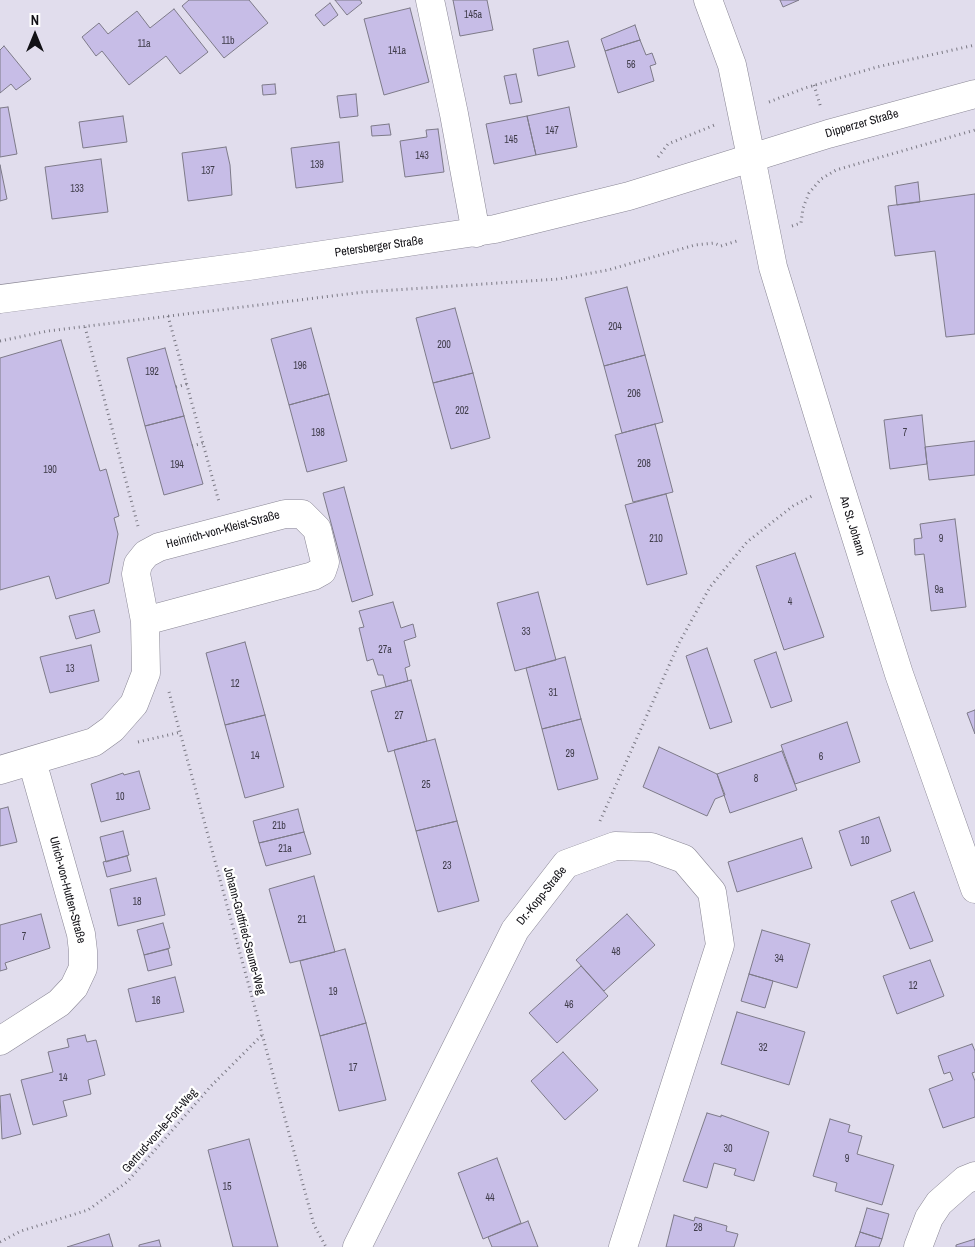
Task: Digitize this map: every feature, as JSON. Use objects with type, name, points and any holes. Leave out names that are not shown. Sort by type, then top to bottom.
[{"type":"street","points":[[430,0],[476,233]]},
{"type":"street","name":"An St. Johann","points":[[708,0],[732,65],[773,267],[898,674],[975,890]]},
{"type":"street","name":"Dipperzer Straße","points":[[751,157],[975,94]]},
{"type":"street","name":"Petersberger Straße","points":[[0,299],[249,266],[476,233],[629,196],[751,157]]},
{"type":"street","name":"Heinrich-von-Kleist-Straße","points":[[145,621],[313,576],[322,571],[325,562],[317,529],[302,514],[285,514],[159,547],[146,554]]},
{"type":"street","points":[[0,770],[94,742],[123,718],[141,690],[146,673],[145,621],[136,574],[138,564],[146,554]]},
{"type":"street","name":"Ulrich-von-Hutten-Straße","points":[[0,1041],[58,1003],[74,987],[82,968],[81,934],[32,761]]},
{"type":"street","name":"Dr.-Kopp-Straße","points":[[357,1247],[515,930],[566,864],[615,846],[650,847],[684,859],[712,892],[720,945],[623,1247]]},
{"type":"street","points":[[918,1247],[929,1218],[940,1203],[965,1180],[975,1176]]},
{"type":"path","points":[[835,79],[877,67],[975,45]]},
{"type":"path","points":[[801,223],[802,208],[809,193],[821,179],[836,170],[975,130]]},
{"type":"path","points":[[0,341],[85,327],[364,292],[559,279],[608,270],[695,245],[714,243],[721,246]]},
{"type":"path","points":[[168,316],[227,529]]},
{"type":"path","points":[[85,327],[146,554]]},
{"type":"path","points":[[176,387],[187,384]]},
{"type":"path","points":[[192,446],[203,443]]},
{"type":"path","points":[[599,824],[679,643],[710,587],[747,542],[793,506],[839,483]]},
{"type":"path","name":"Johann-Gottfried-Seume-Weg","points":[[167,684],[314,1225],[326,1247]]},
{"type":"path","name":"Gertrud-von-le-Fort-Weg","points":[[0,1242],[21,1231],[88,1210],[127,1182],[211,1086],[263,1033]]},
{"type":"building","points":[[189,0],[249,0],[268,23],[224,58],[182,6]]},
{"type":"building","points":[[335,0],[360,0],[362,3],[347,15]]},
{"type":"building","points":[[453,0],[487,0],[493,30],[460,36]]},
{"type":"building","points":[[780,0],[799,0],[783,7]]},
{"type":"building","points":[[330,3],[338,15],[324,26],[315,15]]},
{"type":"building","points":[[410,8],[429,82],[384,95],[364,19]]},
{"type":"building","points":[[174,9],[208,52],[180,74],[166,56],[129,85],[102,51],[96,56],[82,37],[99,23],[108,34],[137,11],[150,28]]},
{"type":"building","points":[[635,25],[640,40],[605,51],[601,39]]},
{"type":"building","points":[[640,40],[646,55],[652,53],[656,64],[650,66],[654,81],[618,93],[605,51]]},
{"type":"building","points":[[568,41],[575,67],[538,76],[533,49]]},
{"type":"building","points":[[4,46],[31,79],[16,90],[11,84],[0,93],[0,50]]},
{"type":"building","points":[[516,74],[522,102],[510,104],[504,76]]},
{"type":"building","points":[[275,84],[276,94],[263,95],[262,85]]},
{"type":"building","points":[[356,94],[358,116],[340,118],[337,96]]},
{"type":"building","points":[[8,107],[17,154],[0,157],[0,108]]},
{"type":"building","points":[[569,107],[577,147],[536,155],[527,116]]},
{"type":"building","points":[[123,116],[127,142],[83,148],[79,122]]},
{"type":"building","points":[[527,116],[536,155],[494,164],[486,124]]},
{"type":"building","points":[[389,124],[391,135],[372,136],[371,126]]},
{"type":"building","points":[[438,129],[444,172],[405,177],[400,141],[427,137],[426,130]]},
{"type":"building","points":[[339,142],[343,182],[296,188],[291,148]]},
{"type":"building","points":[[226,147],[230,165],[232,195],[188,201],[182,153]]},
{"type":"building","points":[[101,159],[108,212],[52,219],[45,167]]},
{"type":"building","points":[[0,165],[7,199],[0,201]]},
{"type":"building","points":[[918,182],[920,202],[897,205],[895,186]]},
{"type":"building","points":[[975,194],[975,334],[946,337],[935,251],[895,256],[888,206]]},
{"type":"building","points":[[627,287],[645,355],[604,366],[585,298]]},
{"type":"building","points":[[455,308],[473,373],[433,383],[416,318]]},
{"type":"building","points":[[311,328],[329,394],[289,405],[271,339]]},
{"type":"building","points":[[61,340],[100,471],[106,469],[119,516],[114,518],[118,534],[109,583],[56,599],[49,576],[0,590],[0,358]]},
{"type":"building","points":[[165,348],[184,416],[145,426],[127,358]]},
{"type":"building","points":[[645,355],[663,422],[622,433],[604,366]]},
{"type":"building","points":[[473,373],[490,438],[451,449],[433,383]]},
{"type":"building","points":[[329,394],[347,461],[307,472],[289,405]]},
{"type":"building","points":[[922,415],[927,464],[890,469],[884,420]]},
{"type":"building","points":[[184,416],[203,484],[164,495],[145,426]]},
{"type":"building","points":[[655,424],[673,492],[633,502],[615,435]]},
{"type":"building","points":[[975,441],[975,475],[929,480],[925,447]]},
{"type":"building","points":[[344,487],[373,595],[352,602],[323,493]]},
{"type":"building","points":[[666,494],[687,574],[647,585],[625,505]]},
{"type":"building","points":[[955,519],[966,607],[931,611],[924,554],[915,555],[914,539],[922,538],[920,524]]},
{"type":"building","points":[[795,553],[824,637],[784,650],[756,566]]},
{"type":"building","points":[[538,592],[556,660],[515,671],[497,603]]},
{"type":"building","points":[[393,602],[401,628],[413,624],[416,637],[404,641],[410,666],[405,668],[408,681],[386,687],[383,675],[378,675],[373,659],[367,661],[359,628],[364,627],[359,611]]},
{"type":"building","points":[[94,610],[100,632],[76,639],[69,616]]},
{"type":"building","points":[[245,642],[265,715],[225,725],[206,653]]},
{"type":"building","points":[[91,645],[99,681],[50,693],[40,657]]},
{"type":"building","points":[[707,648],[732,722],[710,729],[686,656]]},
{"type":"building","points":[[776,652],[792,701],[771,708],[754,660]]},
{"type":"building","points":[[565,657],[581,719],[542,729],[526,668]]},
{"type":"building","points":[[411,680],[427,741],[388,752],[371,691]]},
{"type":"building","points":[[975,710],[975,734],[967,713]]},
{"type":"building","points":[[265,715],[284,787],[245,798],[225,725]]},
{"type":"building","points":[[581,719],[598,779],[558,790],[542,729]]},
{"type":"building","points":[[847,722],[860,762],[795,784],[781,745]]},
{"type":"building","points":[[435,739],[457,821],[416,831],[394,750]]},
{"type":"building","points":[[659,747],[717,774],[725,795],[715,799],[707,816],[643,787]]},
{"type":"building","points":[[782,751],[797,790],[730,813],[717,774]]},
{"type":"building","points":[[139,771],[150,809],[101,822],[91,784],[123,773],[124,775]]},
{"type":"building","points":[[8,807],[17,842],[0,846],[0,809]]},
{"type":"building","points":[[298,809],[304,832],[259,843],[253,821]]},
{"type":"building","points":[[879,817],[891,851],[851,866],[839,831]]},
{"type":"building","points":[[457,821],[479,901],[438,912],[416,831]]},
{"type":"building","points":[[123,831],[129,855],[106,862],[100,837]]},
{"type":"building","points":[[304,832],[311,854],[266,866],[259,843]]},
{"type":"building","points":[[802,838],[812,868],[737,892],[728,862]]},
{"type":"building","points":[[127,856],[131,871],[107,877],[103,862]]},
{"type":"building","points":[[314,876],[335,952],[290,963],[269,889]]},
{"type":"building","points":[[156,878],[165,915],[118,926],[110,889]]},
{"type":"building","points":[[914,892],[933,941],[910,949],[891,901]]},
{"type":"building","points":[[41,914],[50,948],[5,963],[7,969],[0,971],[0,925]]},
{"type":"building","points":[[627,914],[655,945],[604,991],[576,960]]},
{"type":"building","points":[[163,923],[170,948],[144,955],[137,930]]},
{"type":"building","points":[[762,930],[810,944],[797,988],[749,974]]},
{"type":"building","points":[[168,949],[172,965],[148,971],[144,955]]},
{"type":"building","points":[[345,949],[366,1023],[320,1036],[300,961]]},
{"type":"building","points":[[930,960],[944,996],[897,1014],[883,976]]},
{"type":"building","points":[[581,966],[608,996],[557,1043],[529,1013]]},
{"type":"building","points":[[749,974],[773,981],[765,1008],[741,1001]]},
{"type":"building","points":[[175,977],[184,1012],[136,1022],[128,989]]},
{"type":"building","points":[[737,1012],[805,1032],[789,1085],[721,1064]]},
{"type":"building","points":[[366,1023],[386,1100],[339,1111],[320,1036]]},
{"type":"building","points":[[85,1035],[87,1042],[96,1040],[105,1075],[88,1080],[91,1094],[63,1101],[67,1116],[33,1125],[21,1080],[53,1072],[48,1052],[69,1047],[67,1039]]},
{"type":"building","points":[[972,1044],[975,1051],[975,1072],[972,1073],[975,1081],[975,1117],[943,1128],[929,1089],[953,1080],[950,1072],[944,1074],[938,1056]]},
{"type":"building","points":[[563,1052],[598,1090],[565,1120],[531,1081]]},
{"type":"building","points":[[10,1094],[21,1134],[2,1139],[0,1096]]},
{"type":"building","points":[[707,1113],[721,1117],[721,1115],[769,1132],[754,1181],[734,1175],[736,1169],[714,1163],[707,1188],[683,1181]]},
{"type":"building","points":[[830,1119],[850,1125],[848,1132],[862,1136],[857,1154],[894,1165],[882,1205],[835,1191],[837,1183],[813,1176]]},
{"type":"building","points":[[249,1139],[278,1247],[233,1247],[208,1150]]},
{"type":"building","points":[[497,1158],[521,1223],[483,1239],[458,1173]]},
{"type":"building","points":[[867,1208],[889,1214],[882,1239],[860,1232]]},
{"type":"building","points":[[674,1215],[694,1221],[695,1217],[727,1226],[726,1231],[738,1234],[734,1247],[666,1247]]},
{"type":"building","points":[[528,1221],[538,1247],[492,1247],[488,1237]]},
{"type":"building","points":[[860,1232],[882,1239],[879,1247],[855,1247]]},
{"type":"building","points":[[109,1234],[113,1247],[67,1247]]},
{"type":"building","points":[[975,1239],[975,1247],[956,1247],[956,1245]]},
{"type":"building","points":[[159,1240],[161,1247],[139,1247],[139,1245]]}]
